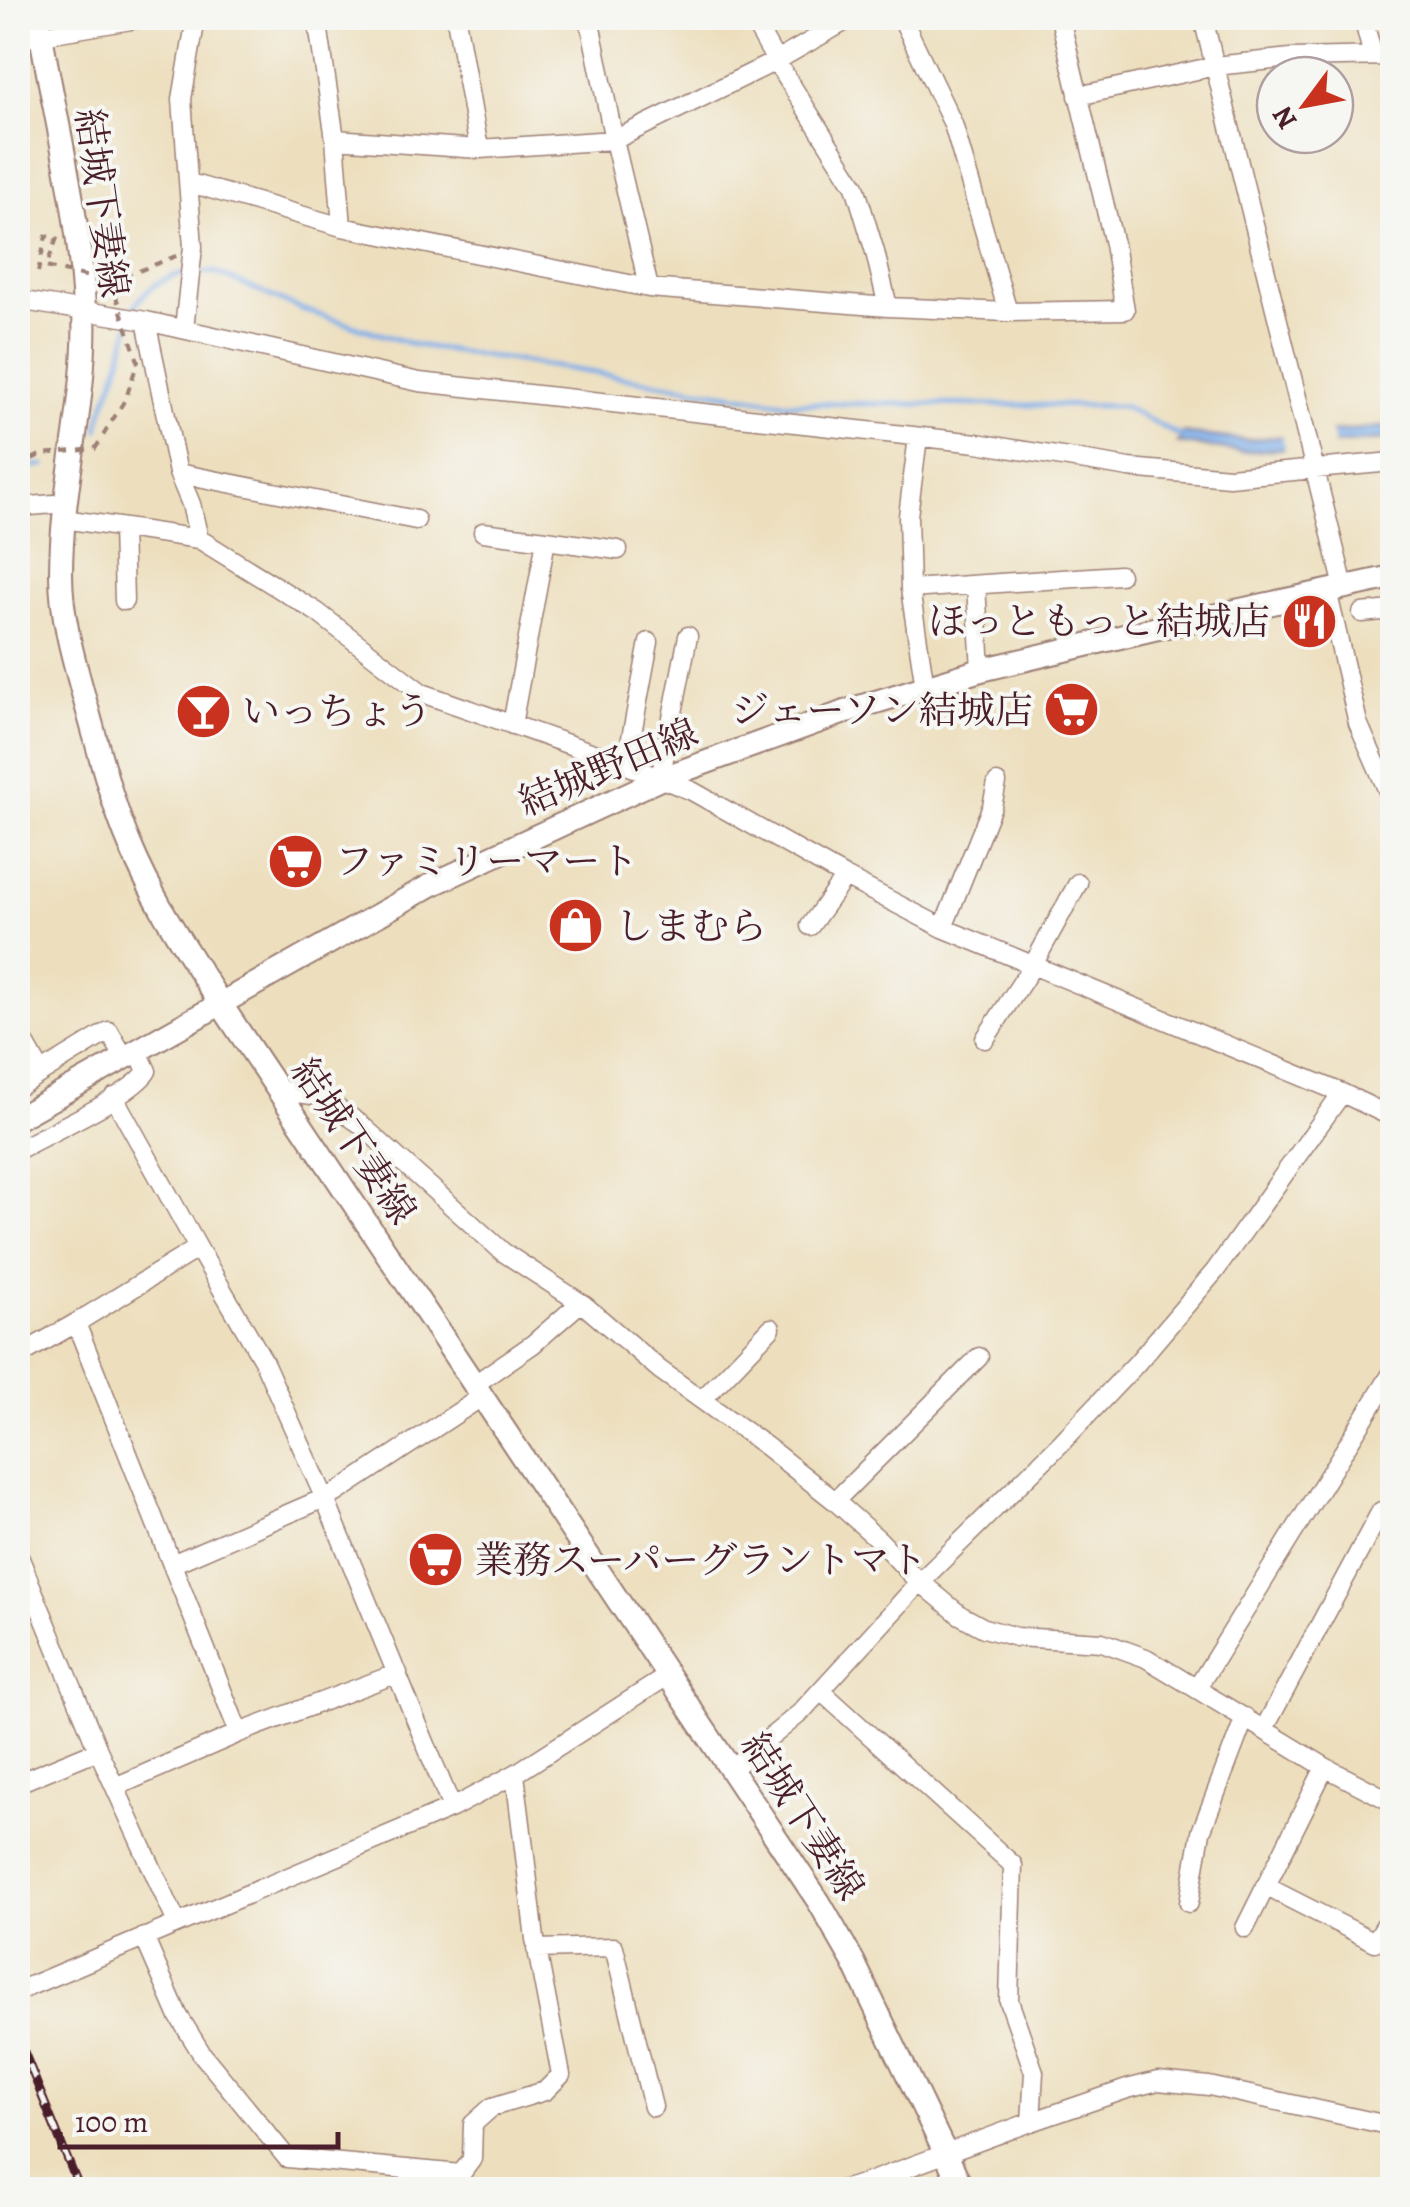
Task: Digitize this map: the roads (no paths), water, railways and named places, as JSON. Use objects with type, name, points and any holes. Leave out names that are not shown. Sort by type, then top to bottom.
[{"type":"main road","name":"結城下妻線","points":[[32,30],[71,202],[84,310],[84,355],[61,573],[66,622],[112,794],[130,844],[150,888],[220,1003],[818,1902],[852,1961],[964,2190]]},
{"type":"main road","name":"結城野田線","points":[[18,1118],[433,884],[660,778],[808,724],[981,670],[1392,577]]},
{"type":"street","points":[[32,30],[143,18]]},
{"type":"street","points":[[184,329],[192,247],[182,99],[196,18]]},
{"type":"street","points":[[316,18],[336,139],[342,227]]},
{"type":"street","points":[[456,18],[479,149]]},
{"type":"street","points":[[589,18],[648,288]]},
{"type":"street","points":[[752,18],[855,186],[888,307]]},
{"type":"street","points":[[336,139],[479,149],[614,140],[776,61],[851,18]]},
{"type":"street","points":[[902,18],[954,124],[1008,312]]},
{"type":"street","points":[[190,183],[342,227],[648,288],[888,307],[1008,312],[1125,310],[1114,244],[1060,18]]},
{"type":"street","points":[[1203,18],[1315,470],[1358,722],[1392,796]]},
{"type":"street","points":[[1363,18],[1373,56]]},
{"type":"street","points":[[1078,96],[1215,66],[1291,58],[1392,56]]},
{"type":"street","points":[[18,300],[146,321],[419,382],[976,443],[1129,468],[1229,477],[1392,462]]},
{"type":"street","points":[[146,321],[178,473],[192,504],[199,539]]},
{"type":"street","points":[[918,437],[908,516],[910,589],[925,687]]},
{"type":"street","points":[[178,473],[416,520]]},
{"type":"street","points":[[18,507],[65,511],[122,528],[199,539],[318,612],[422,693],[660,778],[943,928],[1392,1117]]},
{"type":"street","points":[[122,528],[124,601]]},
{"type":"street","points":[[484,532],[618,550]]},
{"type":"street","points":[[512,725],[546,540]]},
{"type":"street","points":[[910,589],[1120,575]]},
{"type":"street","points":[[976,584],[981,670]]},
{"type":"street","points":[[1362,613],[1392,610]]},
{"type":"street","points":[[660,778],[688,636]]},
{"type":"street","points":[[626,764],[649,642]]},
{"type":"street","points":[[943,928],[992,806],[997,783]]},
{"type":"street","points":[[810,926],[844,878]]},
{"type":"street","points":[[985,1040],[1078,884]]},
{"type":"street","points":[[18,1031],[41,1072]]},
{"type":"street","points":[[18,1087],[109,1031],[146,1071],[144,1077],[114,1097],[18,1150]]},
{"type":"street","points":[[278,1090],[319,1096],[346,1114],[503,1252],[580,1303],[660,1370],[835,1501],[960,1615],[984,1628],[1016,1637],[1102,1642],[1146,1658],[1326,1767],[1392,1802]]},
{"type":"street","points":[[732,1770],[800,1713],[920,1582],[1136,1364],[1215,1271],[1342,1093]]},
{"type":"street","points":[[114,1097],[263,1360],[325,1498],[452,1808]]},
{"type":"street","points":[[18,1356],[198,1248]]},
{"type":"street","points":[[172,1564],[325,1498],[479,1390],[580,1303]]},
{"type":"street","points":[[76,1323],[239,1732]]},
{"type":"street","points":[[702,1400],[771,1328]]},
{"type":"street","points":[[835,1501],[978,1357]]},
{"type":"street","points":[[1197,1688],[1392,1373]]},
{"type":"street","points":[[1264,1729],[1380,1512]]},
{"type":"street","points":[[18,1554],[98,1750],[178,1923]]},
{"type":"street","points":[[115,1787],[239,1732],[398,1673]]},
{"type":"street","points":[[18,1991],[452,1808],[515,1774],[669,1674]]},
{"type":"street","points":[[821,1691],[1013,1866],[1009,2001],[1034,2072],[1031,2122]]},
{"type":"street","points":[[1189,1903],[1201,1832],[1245,1717]]},
{"type":"street","points":[[18,1783],[98,1750]]},
{"type":"street","points":[[1244,1928],[1326,1767]]},
{"type":"street","points":[[144,1937],[178,2015],[202,2054],[287,2158],[461,2174],[472,2159],[473,2124],[492,2107],[545,2092],[561,2075],[536,1949],[515,1774]]},
{"type":"street","points":[[1264,1886],[1375,1942],[1392,1914]]},
{"type":"street","points":[[536,1949],[614,1948],[653,2107]]},
{"type":"street","points":[[842,2190],[1158,2081],[1208,2086],[1392,2126]]},
{"type":"water","points":[[1392,426],[1392,439],[1243,452],[1178,443],[1182,433],[1245,440]]},
{"type":"waterway","points":[[196,273],[214,272],[301,309],[415,345],[787,403],[1122,406],[1184,438]]},
{"type":"waterway","points":[[133,312],[154,286],[185,274]]},
{"type":"waterway","points":[[98,430],[130,323]]},
{"type":"waterway","points":[[18,468],[44,465]]},
{"type":"railway","points":[[18,2037],[80,2190]]},
{"type":"place","name":"ほっともっと結城店","points":[[1309,621]]},
{"type":"place","name":"ジェーソン結城店","points":[[1072,710]]},
{"type":"place","name":"いっちょう","points":[[203,711]]},
{"type":"place","name":"ファミリーマート","points":[[296,861]]},
{"type":"place","name":"しまむら","points":[[576,926]]},
{"type":"place","name":"業務スーパーグラントマト","points":[[436,1560]]}]
